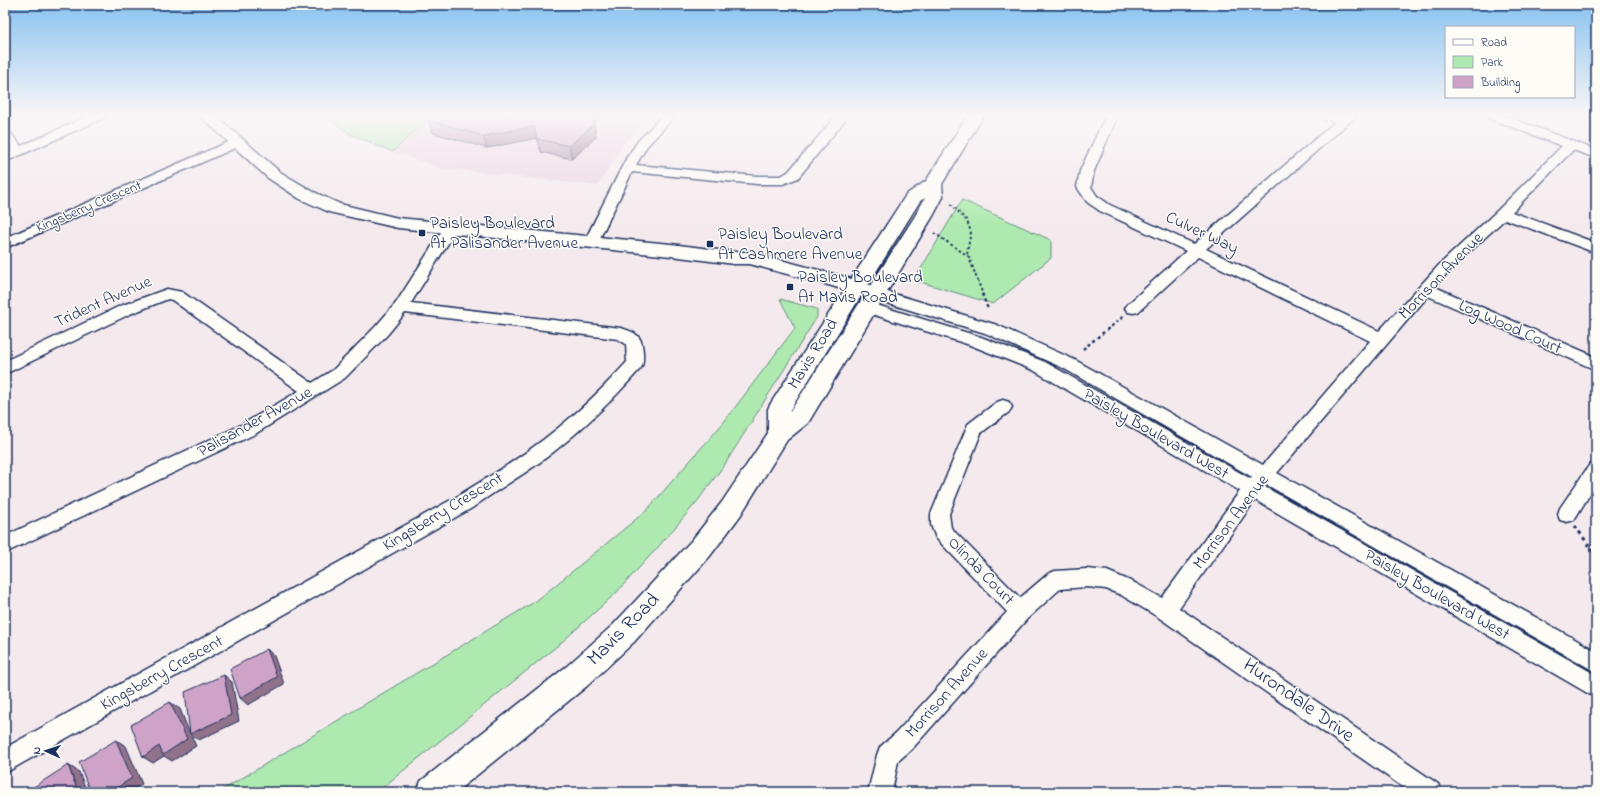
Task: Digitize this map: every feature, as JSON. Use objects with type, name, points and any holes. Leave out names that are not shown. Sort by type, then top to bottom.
[{"type":"main road","name":"Mavis Road","points":[[432,792],[577,676],[624,633],[701,548],[731,509],[779,434],[800,417],[861,297],[924,216],[934,197],[933,184],[953,152]]},
{"type":"street","points":[[5,158],[19,152]]},
{"type":"street","name":"Kingsberry Crescent","points":[[5,243],[214,152]]},
{"type":"street","name":"Paisley Boulevard West","points":[[249,152],[274,175],[306,195],[335,208],[398,223],[734,258],[747,266],[861,297],[991,329],[1069,364],[1259,483],[1596,687]]},
{"type":"street","points":[[591,242],[637,152]]},
{"type":"street","points":[[628,168],[756,180],[783,180],[793,175],[812,152]]},
{"type":"street","name":"Culver Way","points":[[1095,152],[1087,171],[1084,187],[1092,199],[1105,208],[1381,339]]},
{"type":"street","points":[[1133,308],[1196,250],[1308,152]]},
{"type":"street","name":"Morrison Avenue","points":[[880,792],[888,755],[904,741],[1020,612],[1055,580],[1087,578],[1107,580],[1128,589],[1166,610],[1259,483],[1381,339],[1444,268],[1503,213],[1563,152]]},
{"type":"street","points":[[1503,213],[1596,248]]},
{"type":"street","name":"Palisander Avenue","points":[[5,545],[249,430],[339,374],[382,330],[401,307],[450,229]]},
{"type":"street","name":"Log Wood Court","points":[[1425,289],[1596,364]]},
{"type":"street","name":"Trident Avenue","points":[[5,368],[125,310],[166,294],[177,296],[311,391]]},
{"type":"street","name":"Kingsberry Crescent","points":[[5,761],[465,502],[523,464],[571,427],[612,390],[634,364],[634,341],[621,334],[401,307]]},
{"type":"street","name":"Olinda Court","points":[[1003,407],[974,429],[940,514],[943,532],[1020,612]]},
{"type":"street","points":[[1567,514],[1596,469]]},
{"type":"street","name":"Paisley Boulevard West","points":[[1259,483],[1596,662]]},
{"type":"street","name":"Hurondale Drive","points":[[1166,610],[1430,792]]},
{"type":"path","points":[[951,204],[967,221],[971,232],[967,252],[988,309]]},
{"type":"path","points":[[934,233],[968,256]]},
{"type":"path","points":[[1083,350],[1133,308]]},
{"type":"path","points":[[1567,514],[1596,555]]},
{"type":"shaded area","points":[[394,152],[618,152],[598,186],[441,168]]},
{"type":"green space","points":[[962,200],[1051,240],[1051,258],[993,304],[914,280]]},
{"type":"green space","points":[[780,299],[817,309],[817,317],[725,464],[696,503],[616,593],[562,642],[377,792],[219,792],[536,601],[646,511],[724,422],[795,328]]},
{"type":"building","points":[[267,649],[277,677],[240,698],[230,669]]},
{"type":"building","points":[[224,675],[231,715],[190,734],[185,692]]},
{"type":"building","points":[[170,702],[187,739],[163,755],[159,746],[143,757],[131,725]]},
{"type":"building","points":[[116,740],[132,778],[110,792],[90,792],[79,762]]},
{"type":"building","points":[[68,765],[78,792],[26,792]]},
{"type":"place","name":"Paisley Boulevard At Palisander Avenue","points":[[422,233]]},
{"type":"place","name":"Paisley Boulevard At Cashmere Avenue","points":[[710,244]]},
{"type":"place","name":"Paisley Boulevard At Mavis Road","points":[[790,287]]}]
